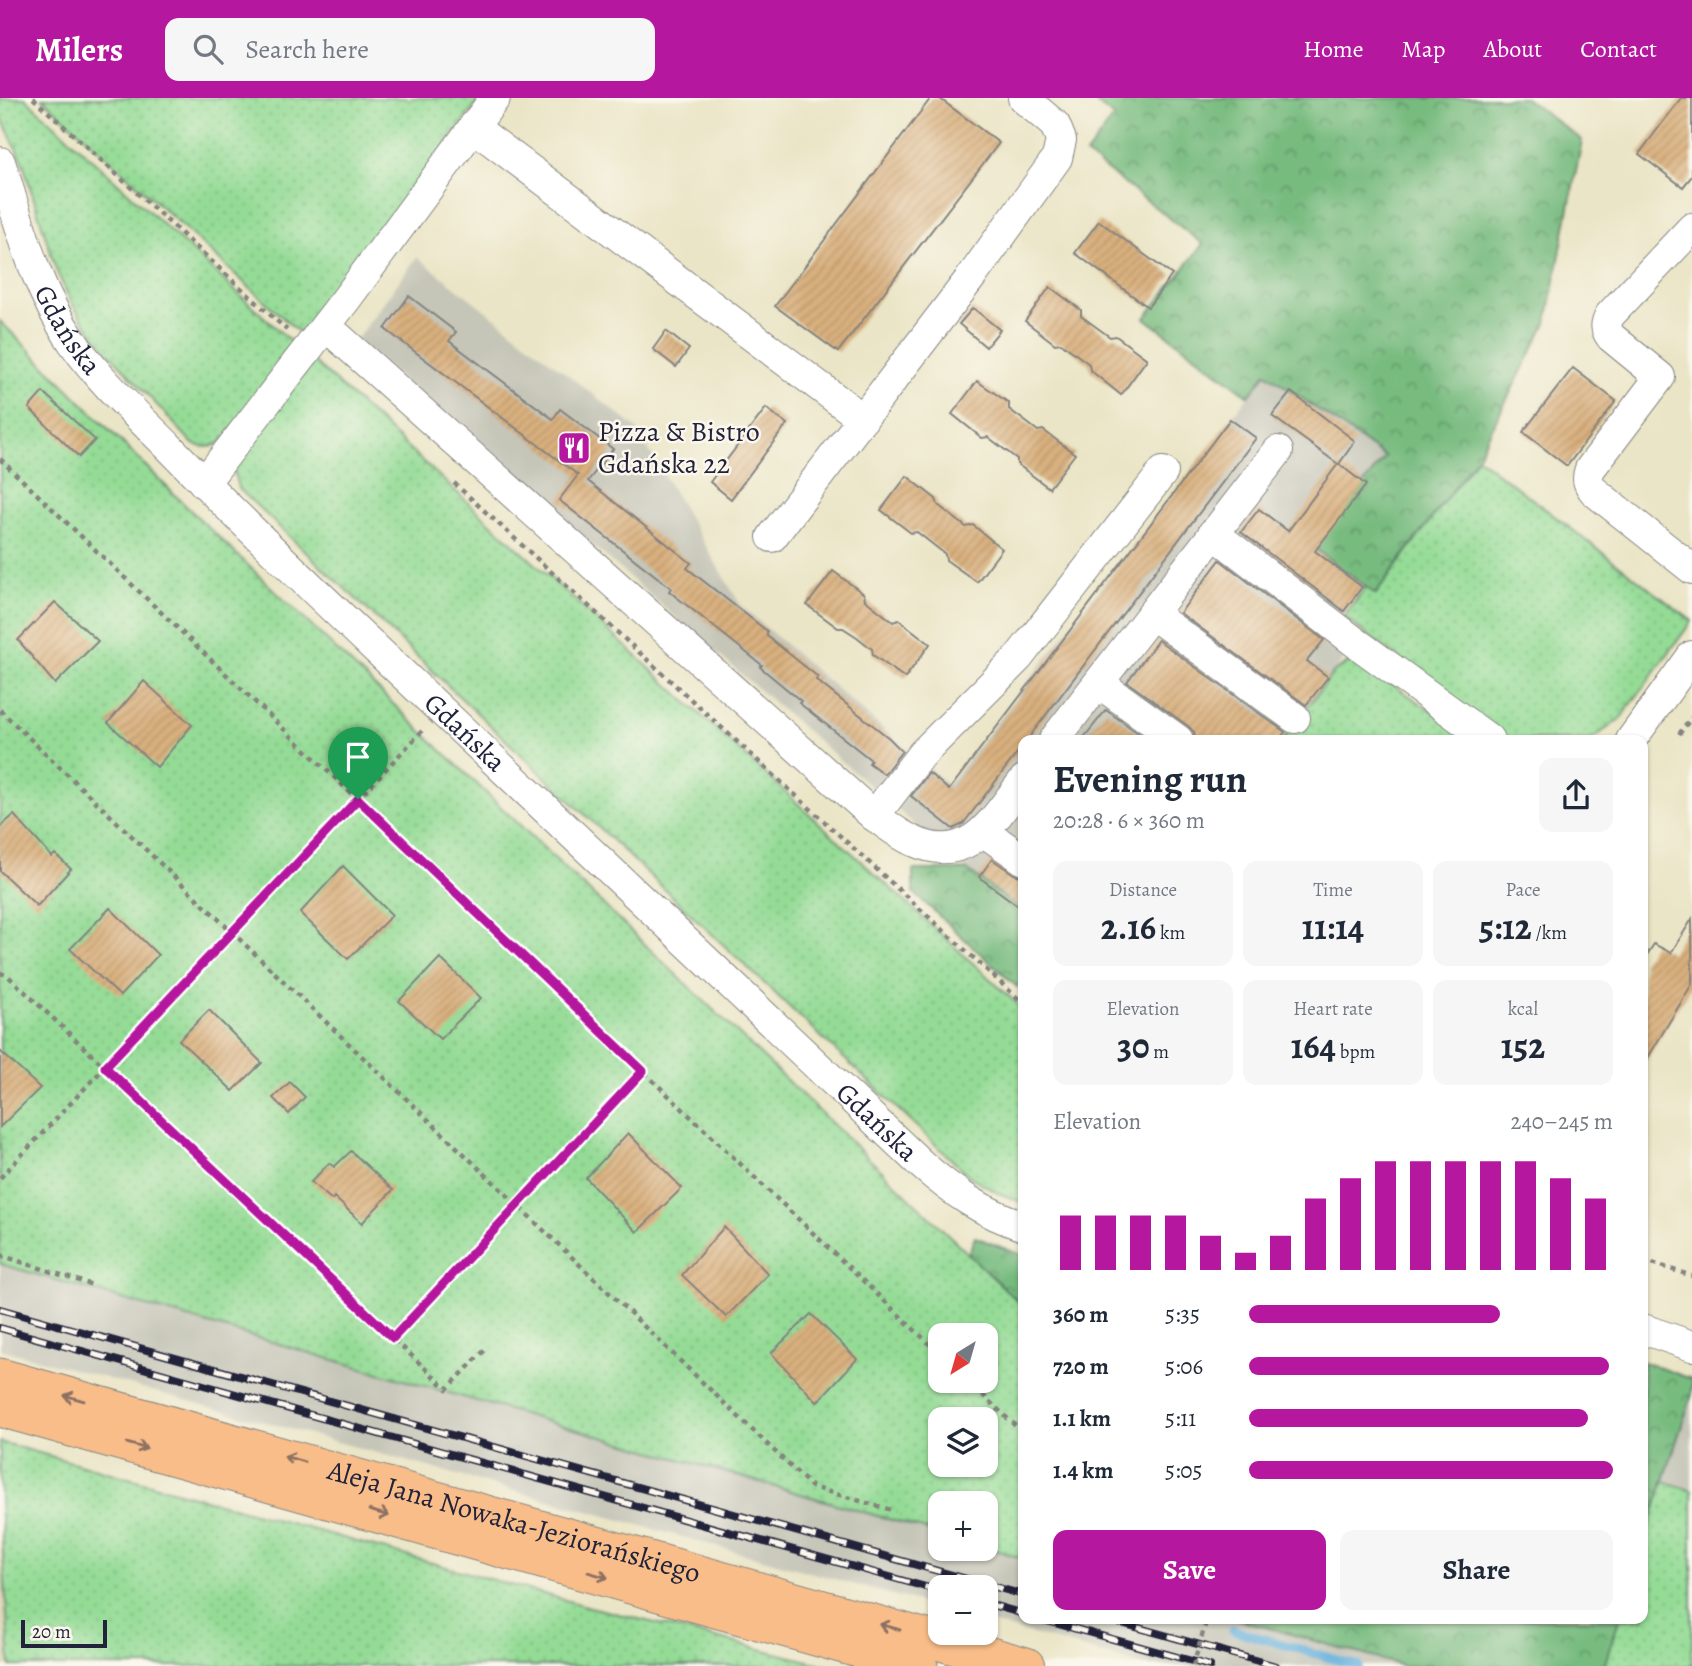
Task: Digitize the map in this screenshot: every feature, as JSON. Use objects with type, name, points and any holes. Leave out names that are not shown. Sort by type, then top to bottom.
[{"type":"main road","name":"Aleja Jana Nowaka-Jeziorańskiego","points":[[0,1377],[1026,1666]]},
{"type":"main road","name":"Aleja Jana Nowaka-Jeziorańskiego","points":[[0,1408],[919,1666]]},
{"type":"street","points":[[204,482],[316,338],[495,98]]},
{"type":"street","points":[[772,537],[972,276],[1057,158],[1061,141],[1055,125],[1023,98]]},
{"type":"street","points":[[473,127],[863,419]]},
{"type":"street","name":"Gdańska","points":[[0,162],[41,288],[74,343],[107,382],[204,482],[950,1190],[976,1207],[1018,1224]]},
{"type":"street","points":[[1692,228],[1610,314],[1606,322],[1606,330],[1611,337],[1660,377],[1590,469],[1587,477],[1595,492],[1692,569]]},
{"type":"street","points":[[316,338],[874,816],[911,840],[936,848],[964,845],[984,832],[1018,788]]},
{"type":"street","points":[[1058,735],[1278,451]]},
{"type":"street","points":[[874,816],[922,754],[1018,658],[1163,472]]},
{"type":"street","points":[[1213,533],[1355,642],[1483,735]]},
{"type":"street","points":[[1152,614],[1295,719]]},
{"type":"street","points":[[1635,735],[1692,656]]},
{"type":"street","points":[[1099,683],[1171,735]]},
{"type":"street","points":[[984,832],[1018,856]]},
{"type":"street","points":[[1648,1331],[1692,1346]]},
{"type":"path","points":[[33,98],[316,338]]},
{"type":"path","points":[[0,459],[928,1343]]},
{"type":"path","points":[[450,480],[1018,999]]},
{"type":"path","points":[[0,710],[812,1487],[895,1511]]},
{"type":"path","points":[[0,1178],[442,710]]},
{"type":"path","points":[[1679,734],[1692,717]]},
{"type":"path","points":[[0,973],[7,975],[447,1390],[486,1349]]},
{"type":"path","points":[[393,1338],[643,1071]]},
{"type":"path","points":[[0,1255],[92,1285]]},
{"type":"path","points":[[1648,1262],[1692,1276]]},
{"type":"path","points":[[981,1393],[1018,1428]]},
{"type":"path","points":[[1193,1666],[1206,1624]]},
{"type":"shaded area","points":[[417,257],[636,428],[741,606],[948,785],[1266,373],[1385,457],[1313,547],[1366,587],[1344,617],[1364,632],[1287,735],[1018,735],[1018,908],[967,870],[356,340]]},
{"type":"shaded area","points":[[0,1264],[928,1531],[928,1561],[998,1561],[998,1551],[1018,1557],[1018,1624],[1255,1624],[1404,1666],[1146,1666],[998,1625],[998,1575],[928,1575],[928,1605],[0,1349]]},
{"type":"shaded area","points":[[1692,1394],[1692,1491],[1664,1481]]},
{"type":"shaded area","points":[[1,1499],[10,1666],[0,1666]]},
{"type":"green space","points":[[0,98],[25,98],[298,348],[220,443],[207,447],[193,444],[108,352],[70,300],[56,270],[22,161],[0,114]]},
{"type":"green space","points":[[42,98],[481,98],[304,337]]},
{"type":"green space","points":[[1090,98],[1525,98],[1582,140],[1547,322],[1477,457],[1375,594],[1313,547],[1385,457],[1266,373],[1249,396],[1145,318],[1203,244],[1086,154],[1114,117]]},
{"type":"green space","points":[[0,321],[185,505],[1018,1301],[1018,1557],[998,1551],[998,1491],[928,1491],[928,1531],[0,1264]]},
{"type":"green space","points":[[313,361],[1018,1005],[1018,1201],[996,1192],[968,1175],[238,488],[234,472],[237,461]]},
{"type":"green space","points":[[1477,457],[1692,621],[1620,719],[1598,735],[1500,735],[1344,617],[1366,587],[1376,594]]},
{"type":"green space","points":[[1354,659],[1468,735],[1287,735],[1333,673]]},
{"type":"green space","points":[[913,870],[967,870],[1018,908],[1017,987],[913,892]]},
{"type":"green space","points":[[975,1237],[1018,1254],[1018,1301],[968,1254]]},
{"type":"green space","points":[[1648,1364],[1692,1379],[1692,1394],[1648,1529]]},
{"type":"green space","points":[[0,1442],[590,1607],[829,1666],[10,1666],[0,1499]]},
{"type":"green space","points":[[1664,1481],[1692,1491],[1692,1666],[1604,1666],[1617,1624],[1648,1624],[1648,1529]]},
{"type":"green space","points":[[1255,1624],[1617,1624],[1604,1666],[1404,1666]]},
{"type":"building","points":[[931,98],[939,98],[999,143],[838,352],[775,306]]},
{"type":"building","points":[[1681,98],[1692,98],[1692,176],[1683,187],[1639,154]]},
{"type":"building","points":[[1099,221],[1172,275],[1148,307],[1075,253]]},
{"type":"building","points":[[1050,287],[1081,310],[1081,316],[1110,337],[1116,336],[1147,359],[1121,395],[1090,370],[1089,364],[1061,343],[1055,344],[1025,321]]},
{"type":"building","points":[[409,296],[456,332],[449,341],[553,419],[560,409],[613,449],[588,481],[691,563],[687,568],[767,631],[767,636],[818,677],[816,680],[889,738],[902,751],[884,774],[869,763],[871,760],[799,703],[801,701],[760,667],[762,665],[669,591],[671,588],[559,500],[578,475],[385,329]]},
{"type":"building","points":[[973,308],[1000,330],[986,347],[959,324]]},
{"type":"building","points":[[666,331],[689,349],[676,367],[653,349]]},
{"type":"building","points":[[1573,368],[1616,401],[1567,466],[1523,432]]},
{"type":"building","points":[[977,381],[1009,403],[1009,409],[1038,431],[1043,430],[1075,454],[1049,488],[1017,464],[1017,459],[988,437],[982,438],[952,414]]},
{"type":"building","points":[[43,392],[95,440],[79,457],[29,408]]},
{"type":"building","points":[[1291,392],[1355,441],[1339,464],[1366,485],[1315,551],[1362,587],[1344,611],[1241,532],[1259,509],[1288,531],[1338,464],[1272,416]]},
{"type":"building","points":[[766,408],[787,424],[731,499],[710,482]]},
{"type":"building","points":[[1230,419],[1256,438],[1031,735],[1018,735],[1018,752],[963,824],[953,829],[911,796],[929,773],[949,790]]},
{"type":"building","points":[[907,476],[966,527],[973,525],[1002,549],[977,582],[946,560],[945,554],[917,532],[911,533],[881,510]]},
{"type":"building","points":[[1220,560],[1324,640],[1307,661],[1328,677],[1306,705],[1180,613]]},
{"type":"building","points":[[833,571],[864,594],[865,600],[893,622],[899,620],[930,644],[905,678],[873,655],[872,649],[857,637],[843,628],[838,628],[807,605]]},
{"type":"building","points":[[55,602],[98,641],[55,684],[18,640]]},
{"type":"building","points":[[1158,640],[1285,732],[1283,735],[1194,735],[1188,726],[1127,682]]},
{"type":"building","points":[[144,681],[192,725],[157,767],[108,723]]},
{"type":"building","points":[[1106,710],[1141,735],[1086,735]]},
{"type":"building","points":[[14,815],[52,857],[55,854],[71,869],[37,906],[0,871],[0,827]]},
{"type":"building","points":[[992,859],[1018,875],[1018,906],[979,877]]},
{"type":"building","points":[[343,866],[392,915],[348,959],[300,913]]},
{"type":"building","points":[[110,908],[158,955],[120,996],[70,949]]},
{"type":"building","points":[[1692,919],[1692,984],[1648,1058],[1648,953],[1654,944],[1671,953]]},
{"type":"building","points":[[440,958],[481,998],[440,1039],[399,1001]]},
{"type":"building","points":[[209,1010],[262,1063],[233,1091],[179,1040]]},
{"type":"building","points":[[0,1051],[40,1088],[0,1127]]},
{"type":"building","points":[[290,1082],[305,1097],[289,1114],[273,1098]]},
{"type":"building","points":[[628,1133],[682,1188],[637,1232],[586,1178]]},
{"type":"building","points":[[351,1151],[393,1190],[362,1223],[334,1197],[332,1200],[311,1182],[329,1163],[334,1167]]},
{"type":"building","points":[[724,1227],[768,1274],[726,1317],[682,1275]]},
{"type":"building","points":[[811,1314],[857,1359],[817,1402],[771,1353]]},
{"type":"waterway","points":[[1233,1630],[1358,1666]]},
{"type":"railway","points":[[0,1309],[1018,1593]]},
{"type":"railway","points":[[0,1328],[928,1588]]},
{"type":"railway","points":[[998,1607],[1018,1612]]},
{"type":"railway","points":[[1058,1624],[1210,1666]]},
{"type":"railway","points":[[1125,1624],[1276,1666]]},
{"type":"place","name":"Pizza & Bistro Gdańska 22","points":[[574,448]]},
{"type":"route","points":[[358,799],[643,1071],[393,1338],[105,1067],[358,799]]}]
